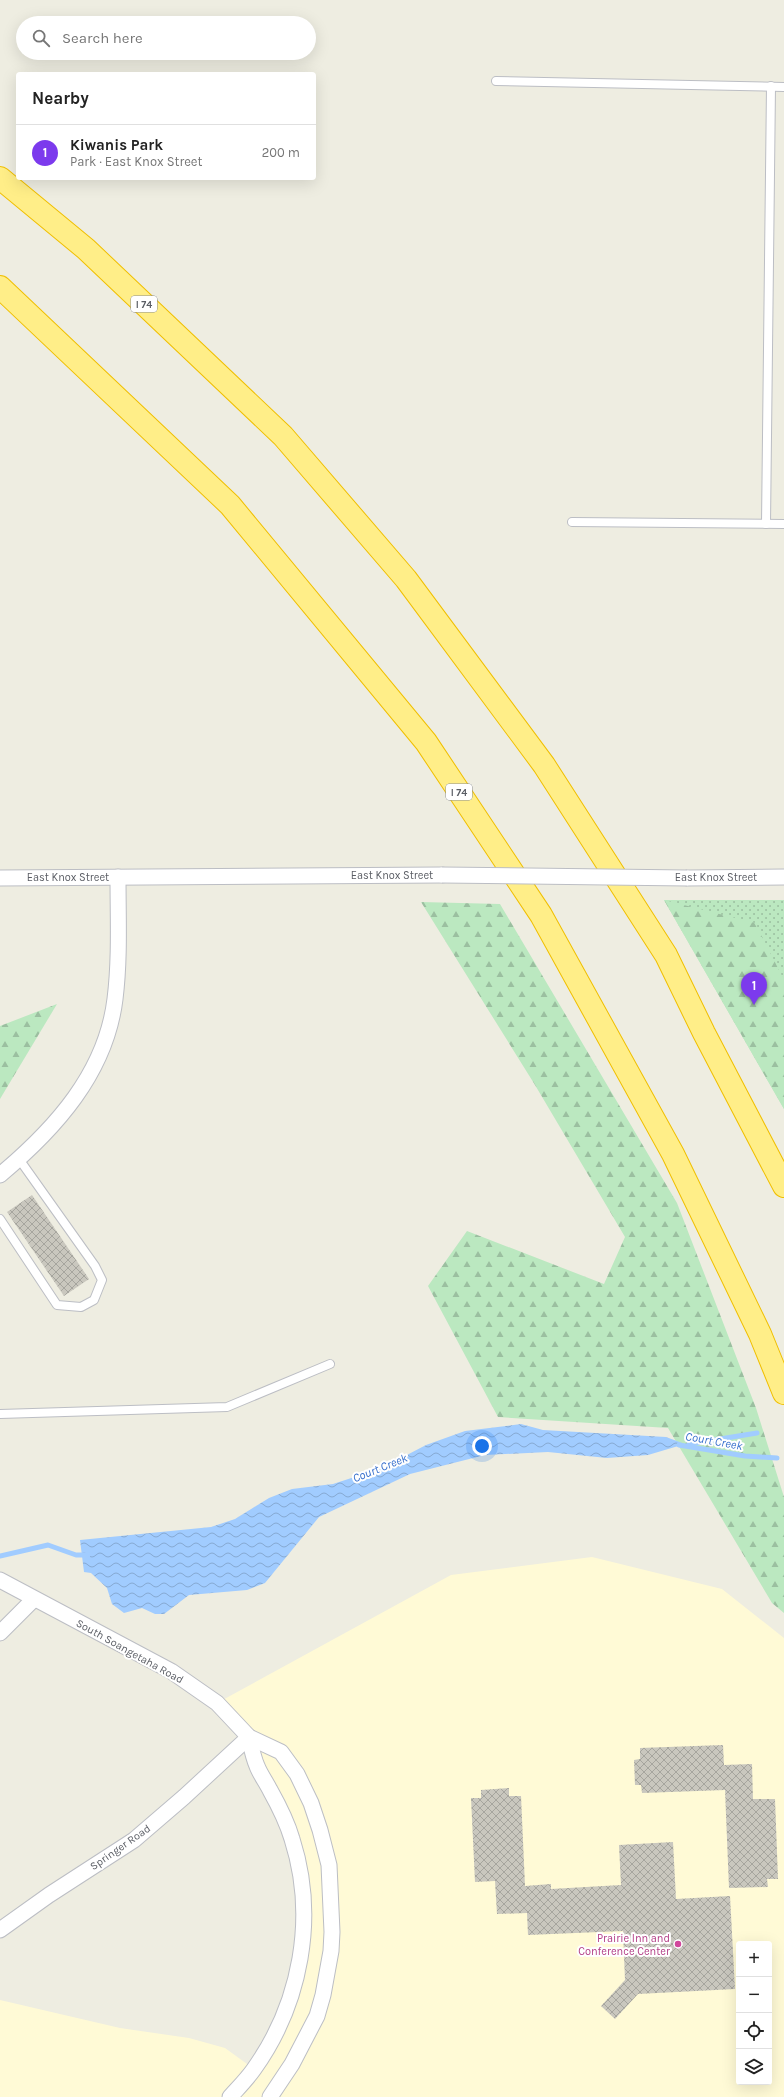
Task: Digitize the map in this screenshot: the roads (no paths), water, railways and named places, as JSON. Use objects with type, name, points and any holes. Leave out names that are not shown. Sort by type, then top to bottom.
[{"type":"highway","name":"I 74","points":[[0,178],[86,250],[282,436],[406,579],[544,765],[666,955],[704,1033],[784,1186]]},
{"type":"highway","name":"I 74","points":[[0,287],[230,505],[426,742],[541,915],[673,1154],[760,1334],[784,1393]]},
{"type":"street","name":"East Knox Street","points":[[0,878],[442,875],[687,878],[784,877]]},
{"type":"street","points":[[0,1175],[19,1159],[66,1112],[83,1088],[107,1037],[115,1001],[118,977],[118,877]]},
{"type":"street","name":"South Soangetaha Road","points":[[0,1580],[171,1671],[217,1703],[249,1737],[281,1752],[297,1774],[311,1803],[329,1865],[331,1897],[331,1951],[321,2002],[305,2041],[270,2097]]},
{"type":"street","points":[[0,1633],[34,1599]]},
{"type":"street","name":"South Soangetaha Road","points":[[230,2097],[254,2070],[274,2035],[287,2008],[298,1974],[304,1931],[300,1870],[292,1840],[283,1814],[257,1766],[249,1737]]},
{"type":"street","name":"Springer Road","points":[[0,1930],[49,1895],[134,1840],[184,1797],[249,1737]]},
{"type":"lane","points":[[496,81],[784,87]]},
{"type":"lane","points":[[766,524],[771,86]]},
{"type":"lane","points":[[572,522],[784,524]]},
{"type":"lane","points":[[0,1219],[57,1305],[82,1307],[94,1300],[102,1280],[95,1266],[19,1159]]},
{"type":"lane","points":[[0,1414],[227,1407],[330,1364]]},
{"type":"water","points":[[521,1424],[543,1430],[666,1437],[685,1444],[648,1455],[607,1458],[548,1452],[485,1455],[410,1474],[319,1517],[265,1583],[247,1590],[189,1595],[164,1614],[155,1614],[142,1608],[124,1613],[112,1604],[107,1588],[91,1573],[84,1572],[80,1540],[211,1527],[235,1519],[269,1498],[292,1489],[333,1484],[382,1468],[426,1445],[465,1431]]},
{"type":"waterway","points":[[689,1444],[757,1433]]},
{"type":"waterway","name":"Court Creek","points":[[679,1445],[745,1456],[777,1458]]},
{"type":"waterway","name":"Court Creek","points":[[0,1556],[48,1545],[76,1555],[88,1555]]},
{"type":"place","name":"Kiwanis Park","points":[[754,1005]]},
{"type":"place","name":"Prairie Inn and Conference Center","points":[[678,1944]]}]
